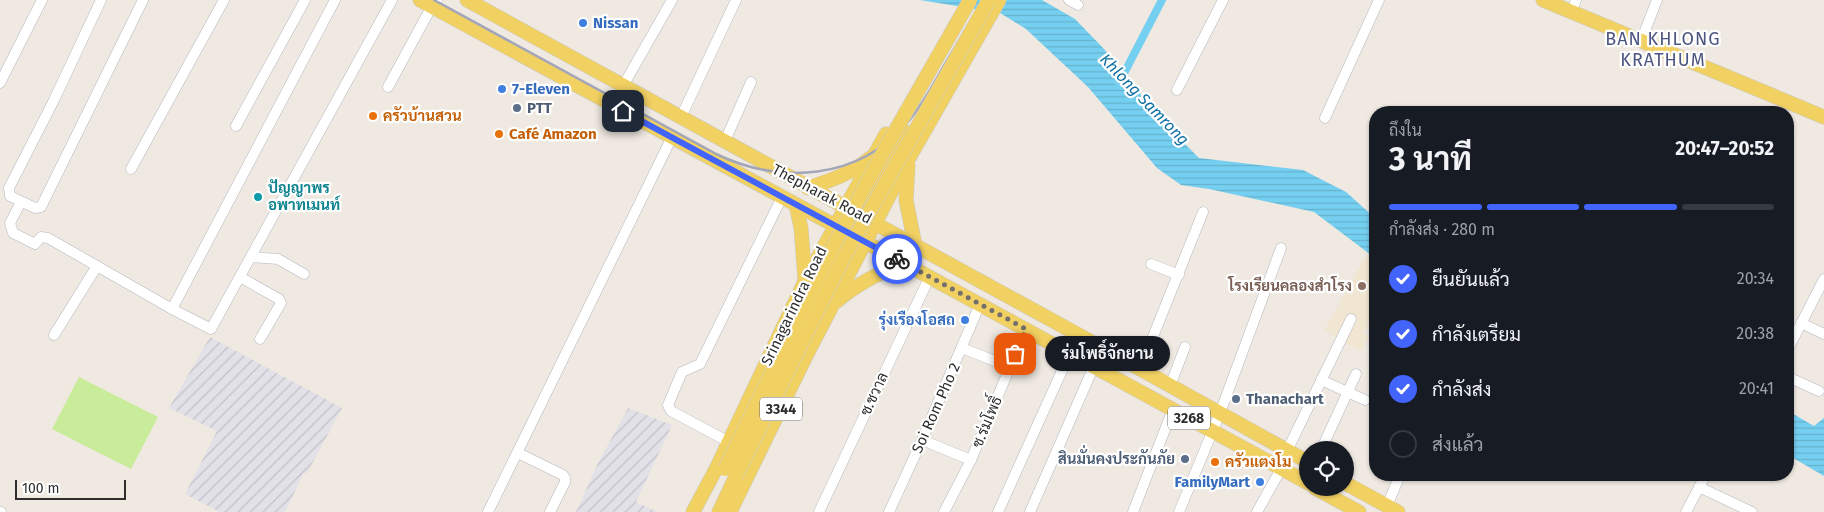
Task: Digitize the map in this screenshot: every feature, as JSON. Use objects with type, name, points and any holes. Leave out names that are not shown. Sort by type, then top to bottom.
[{"type":"main road","name":"Thepharak Road","points":[[467,0],[1299,457]]},
{"type":"main road","name":"Srinagarindra Road","points":[[693,512],[834,225],[964,0]]},
{"type":"main road","name":"Srinagarindra Road","points":[[719,512],[731,473],[833,246],[886,147],[970,0]]},
{"type":"main road","name":"Srinagarindra Road","points":[[702,512],[731,473],[845,255],[989,0]]},
{"type":"main road","name":"3344","points":[[730,512],[807,354],[865,241],[926,125],[999,0]]},
{"type":"main road","points":[[1543,0],[1574,6],[1641,41],[1824,117]]},
{"type":"main road","name":"Thepharak Road","points":[[430,2],[672,137],[930,276],[1299,479]]},
{"type":"main road","points":[[900,110],[898,124],[904,131],[917,133],[926,125]]},
{"type":"main road","points":[[798,334],[849,233],[904,131]]},
{"type":"main road","points":[[808,188],[856,168],[873,156]]},
{"type":"main road","points":[[909,158],[906,200],[915,245]]},
{"type":"main road","points":[[796,205],[801,228],[805,281]]},
{"type":"main road","points":[[832,306],[846,293],[868,279],[903,262]]},
{"type":"main road","points":[[777,340],[785,334],[798,334],[807,344],[807,354]]},
{"type":"main road","points":[[1354,488],[1392,509]]},
{"type":"main road","points":[[1330,496],[1359,512]]},
{"type":"street","points":[[0,82],[42,0]]},
{"type":"street","points":[[101,0],[54,100],[9,188],[10,196],[35,208],[41,206],[143,0]]},
{"type":"street","points":[[131,169],[224,0]]},
{"type":"street","points":[[236,126],[305,0]]},
{"type":"street","points":[[172,309],[335,0]]},
{"type":"street","points":[[21,202],[10,223],[13,233],[35,244],[41,237],[48,238],[172,309],[211,329],[392,0]]},
{"type":"street","points":[[624,86],[672,0]]},
{"type":"street","points":[[681,117],[736,0]]},
{"type":"street","points":[[1069,0],[1078,5]]},
{"type":"street","points":[[1177,90],[1222,0]]},
{"type":"street","points":[[1325,118],[1379,0]]},
{"type":"street","points":[[1641,41],[1657,0]]},
{"type":"street","points":[[388,87],[430,2]]},
{"type":"street","points":[[725,141],[751,82]]},
{"type":"street","points":[[488,512],[672,137]]},
{"type":"street","points":[[729,442],[671,411],[668,405],[682,372],[700,364],[782,197]]},
{"type":"street","points":[[1140,370],[1204,212]]},
{"type":"street","points":[[1179,512],[1220,413],[1281,248]]},
{"type":"street","points":[[251,257],[278,259],[304,274]]},
{"type":"street","points":[[1151,264],[1179,276]]},
{"type":"street","points":[[54,335],[97,266]]},
{"type":"street","name":"ซ.ชวาล","points":[[819,512],[930,276]]},
{"type":"street","points":[[240,277],[281,302],[260,339]]},
{"type":"street","points":[[1794,337],[1824,279]]},
{"type":"street","name":"Soi Rom Pho 2","points":[[889,512],[980,304]]},
{"type":"street","points":[[1287,451],[1351,319]]},
{"type":"street","points":[[1801,323],[1824,334]]},
{"type":"street","name":"ซ.ร่มโพธิ์","points":[[944,512],[971,460],[1026,329]]},
{"type":"street","points":[[1170,386],[1185,347]]},
{"type":"street","points":[[962,348],[1010,367]]},
{"type":"street","points":[[998,512],[1070,353]]},
{"type":"street","points":[[1030,512],[1094,366]]},
{"type":"street","points":[[1325,441],[1356,374]]},
{"type":"street","points":[[1321,380],[1365,400]]},
{"type":"street","points":[[1794,381],[1819,391]]},
{"type":"street","points":[[1132,512],[1173,409]]},
{"type":"street","points":[[922,440],[971,460]]},
{"type":"street","points":[[518,453],[565,478],[565,482],[550,512]]},
{"type":"street","points":[[1257,512],[1281,469]]},
{"type":"street","points":[[1392,509],[1399,481]]},
{"type":"street","points":[[1686,512],[1702,481]]},
{"type":"street","points":[[1699,487],[1752,512]]},
{"type":"shaded area","name":"โรงเรียนคลองสำโรง","points":[[1365,257],[1369,259],[1369,322],[1363,333],[1369,336],[1361,351],[1324,331]]},
{"type":"shaded area","points":[[210,337],[342,408],[307,473],[304,473],[285,512],[220,512],[185,494],[217,431],[169,408]]},
{"type":"shaded area","points":[[628,408],[672,425],[636,502],[658,512],[576,512],[598,463]]},
{"type":"green space","points":[[79,377],[158,417],[131,469],[52,429]]},
{"type":"water","points":[[920,0],[1042,0],[1075,19],[1104,49],[1164,123],[1199,158],[1303,170],[1346,192],[1369,213],[1369,253],[1314,212],[1209,189],[1181,185],[1157,168],[1088,87],[1026,29],[1000,13]]},
{"type":"water","points":[[1794,414],[1814,426],[1824,418],[1824,476],[1794,458]]},
{"type":"waterway","name":"Khlong Samrong","points":[[1119,83],[1162,0]]},
{"type":"railway","points":[[434,0],[716,154],[741,164],[766,170],[792,173],[818,172],[842,166],[866,156],[887,142],[907,123],[922,104],[983,0]]},
{"type":"way so far","points":[[897,259],[1026,329],[1015,354]]},
{"type":"place","name":"Nissan","points":[[583,23]]},
{"type":"place","name":"7-Eleven","points":[[502,89]]},
{"type":"place","name":"PTT","points":[[517,108]]},
{"type":"place","name":"ครัวบ้านสวน","points":[[373,116]]},
{"type":"place","name":"Café Amazon","points":[[499,134]]},
{"type":"place","name":"ปัญญาพร อพาทเมนท์","points":[[258,197]]},
{"type":"place","name":"โรงเรียนคลองสำโรง","points":[[1362,286]]},
{"type":"place","name":"รุ่งเรืองโอสถ","points":[[965,320]]},
{"type":"place","name":"ร่มโพธิ์จักยาน","points":[[1015,354]]},
{"type":"place","name":"Thanachart","points":[[1236,399]]},
{"type":"place","name":"สินมั่นคงประกันภัย","points":[[1185,459]]},
{"type":"place","name":"ครัวแตงโม","points":[[1215,462]]},
{"type":"place","name":"FamilyMart","points":[[1260,482]]},
{"type":"district","name":"BAN KHLONG KRATHUM","points":[[1663,49]]},
{"type":"route","points":[[623,111],[897,259]]}]
